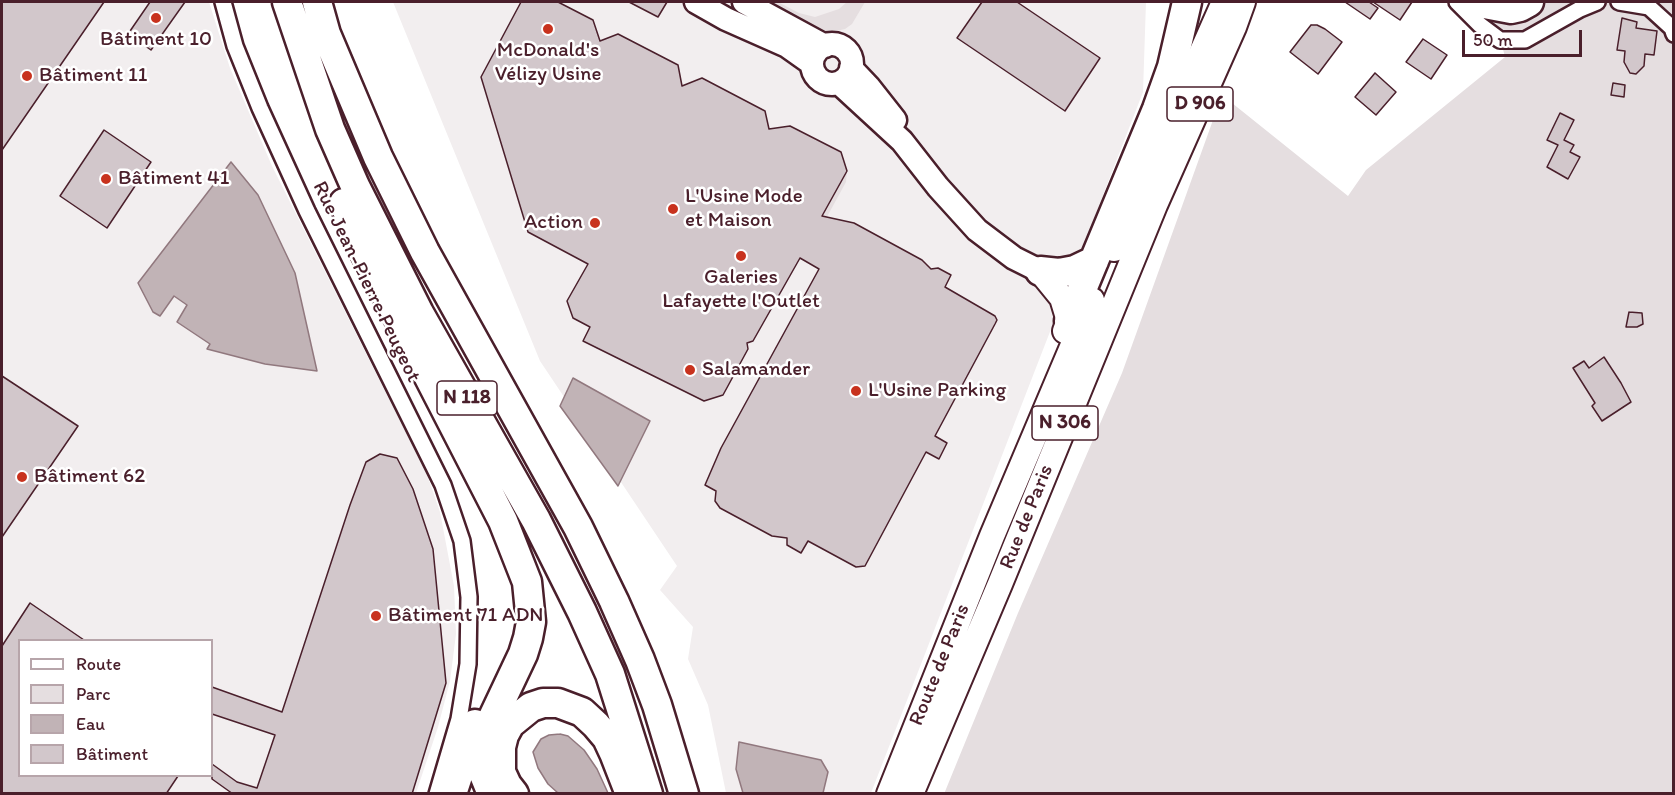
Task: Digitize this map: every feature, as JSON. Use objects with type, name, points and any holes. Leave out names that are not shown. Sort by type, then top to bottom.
[{"type":"highway","name":"N 118","points":[[317,2],[326,34],[378,157],[425,252],[588,548],[640,660],[657,705],[684,794]]},
{"type":"highway","points":[[331,2],[378,157]]},
{"type":"highway","points":[[1069,321],[1173,67],[1187,2]]},
{"type":"highway","points":[[1474,2],[1511,9],[1529,2]]},
{"type":"highway","name":"N 118","points":[[288,8],[330,129],[355,186],[419,313],[536,520],[582,612],[610,674],[648,794]]},
{"type":"highway","points":[[288,8],[309,110],[361,245],[488,489],[527,582],[531,622],[523,654],[483,741],[483,772],[492,794]]},
{"type":"highway","points":[[1040,271],[1059,273],[1075,270],[1094,261]]},
{"type":"highway","points":[[452,794],[467,744],[513,636],[518,600],[513,544]]},
{"type":"highway","points":[[514,794],[501,772],[501,747],[504,735],[510,724],[520,714],[543,703],[558,703],[582,712],[596,725],[607,738],[630,794]]},
{"type":"main road","name":"D 906","points":[[1147,197],[1224,2]]},
{"type":"main road","name":"D 906","points":[[1147,197],[1234,27],[1243,2]]},
{"type":"main road","name":"Rue de Paris","points":[[992,536],[1147,197]]},
{"type":"main road","name":"Rue de Paris","points":[[911,794],[1000,584],[1147,197]]},
{"type":"main road","points":[[992,536],[1009,470],[1039,390],[1069,321],[1062,298],[1040,271]]},
{"type":"main road","name":"Route de Paris","points":[[889,794],[992,536]]},
{"type":"street","name":"Rue Jean-Pierre Peugeot","points":[[223,2],[236,46],[260,108],[307,212],[443,485],[462,541],[469,597],[468,664],[459,719],[436,794]]},
{"type":"street","points":[[696,2],[726,19],[787,46],[818,54]]},
{"type":"street","points":[[744,2],[818,54]]},
{"type":"street","points":[[1457,2],[1480,25],[1500,40],[1525,40],[1597,2]]},
{"type":"street","points":[[1619,2],[1649,7],[1672,28],[1674,34]]},
{"type":"street","points":[[834,44],[844,49],[850,57],[845,76],[832,84],[819,80],[813,71],[818,54],[834,44]]},
{"type":"street","points":[[845,76],[976,230],[1014,258],[1040,271]]},
{"type":"shaded area","points":[[2,2],[209,2],[230,68],[272,166],[428,477],[440,512],[454,586],[456,634],[450,681],[438,727],[416,793],[2,794]]},
{"type":"shaded area","points":[[393,2],[1146,2],[1143,92],[871,793],[726,793],[708,705],[688,659],[693,627],[660,590],[677,566],[540,361]]},
{"type":"green space","points":[[766,2],[778,2],[799,13],[815,17],[839,9],[847,2],[865,2],[852,24],[845,29],[821,32]]},
{"type":"green space","points":[[1673,2],[1673,793],[944,794],[1018,613],[1122,373],[1222,95],[1348,196],[1366,170],[1505,57],[1499,34],[1467,4]]},
{"type":"green space","points":[[847,171],[846,182],[811,246],[806,244]]},
{"type":"water","points":[[231,162],[258,195],[295,273],[317,371],[265,364],[207,349],[210,344],[177,322],[187,305],[174,296],[160,316],[153,312],[138,283]]},
{"type":"water","points":[[573,378],[650,421],[618,486],[560,406]]},
{"type":"water","points":[[549,735],[568,736],[584,750],[597,769],[608,793],[558,793],[548,784],[538,768],[533,752],[541,739]]},
{"type":"water","points":[[739,742],[821,760],[828,772],[823,793],[743,793],[736,769]]},
{"type":"building","name":"Bâtiment 11","points":[[2,2],[104,2],[2,150]]},
{"type":"building","name":"Bâtiment 10","points":[[150,2],[185,2],[151,50],[128,34]]},
{"type":"building","points":[[521,2],[558,2],[593,20],[600,41],[618,34],[678,65],[682,86],[702,78],[765,111],[769,129],[790,126],[841,152],[847,171],[822,216],[854,223],[922,260],[931,269],[938,268],[951,275],[945,287],[995,316],[997,320],[995,324],[935,436],[947,443],[939,459],[926,452],[865,566],[856,567],[808,541],[801,553],[787,545],[787,538],[772,536],[720,508],[715,501],[716,491],[705,485],[721,448],[819,269],[800,258],[753,341],[747,343],[748,349],[723,395],[704,401],[583,341],[590,327],[573,318],[567,301],[588,264],[528,232],[481,77]]},
{"type":"building","points":[[629,2],[667,2],[658,17]]},
{"type":"building","points":[[982,2],[1017,2],[1100,58],[1065,111],[957,38]]},
{"type":"building","points":[[1345,2],[1369,2],[1378,8],[1370,19]]},
{"type":"building","points":[[1373,2],[1412,2],[1400,20]]},
{"type":"building","points":[[1622,18],[1637,22],[1636,28],[1657,31],[1654,55],[1645,54],[1644,66],[1636,74],[1630,73],[1624,62],[1625,51],[1617,50]]},
{"type":"building","points":[[1311,25],[1325,29],[1342,42],[1318,74],[1290,52]]},
{"type":"building","points":[[1423,39],[1447,55],[1431,79],[1406,62]]},
{"type":"building","points":[[1375,73],[1396,92],[1376,115],[1355,97]]},
{"type":"building","points":[[1613,83],[1625,85],[1624,97],[1611,95]]},
{"type":"building","points":[[1560,113],[1574,120],[1564,140],[1574,145],[1570,152],[1580,157],[1568,179],[1547,167],[1558,145],[1547,140]]},
{"type":"building","name":"Bâtiment 41","points":[[104,130],[151,162],[107,228],[60,196]]},
{"type":"building","points":[[1629,312],[1642,313],[1643,324],[1637,327],[1626,327]]},
{"type":"building","points":[[1604,357],[1631,402],[1602,421],[1592,406],[1595,403],[1573,368],[1584,361],[1589,368]]},
{"type":"building","name":"Bâtiment 62","points":[[2,376],[78,426],[2,537]]},
{"type":"building","name":"Bâtiment 71 ADN","points":[[380,454],[397,458],[413,489],[433,549],[446,683],[412,794],[233,794],[212,779],[213,765],[237,782],[257,788],[275,735],[213,714],[213,687],[282,712],[366,462]]},
{"type":"building","points":[[30,603],[83,639],[18,639],[18,777],[177,777],[166,794],[2,794],[2,646]]},
{"type":"place","name":"Bâtiment 10","points":[[156,18]]},
{"type":"place","name":"McDonald's Vélizy Usine","points":[[548,29]]},
{"type":"place","name":"Bâtiment 11","points":[[27,76]]},
{"type":"place","name":"Bâtiment 41","points":[[106,179]]},
{"type":"place","name":"L'Usine Mode et Maison","points":[[673,209]]},
{"type":"place","name":"Action","points":[[595,223]]},
{"type":"place","name":"Galeries Lafayette l'Outlet","points":[[741,256]]},
{"type":"place","name":"Salamander","points":[[690,370]]},
{"type":"place","name":"L'Usine Parking","points":[[856,391]]},
{"type":"place","name":"Bâtiment 62","points":[[22,477]]},
{"type":"place","name":"Bâtiment 71 ADN","points":[[376,616]]}]
